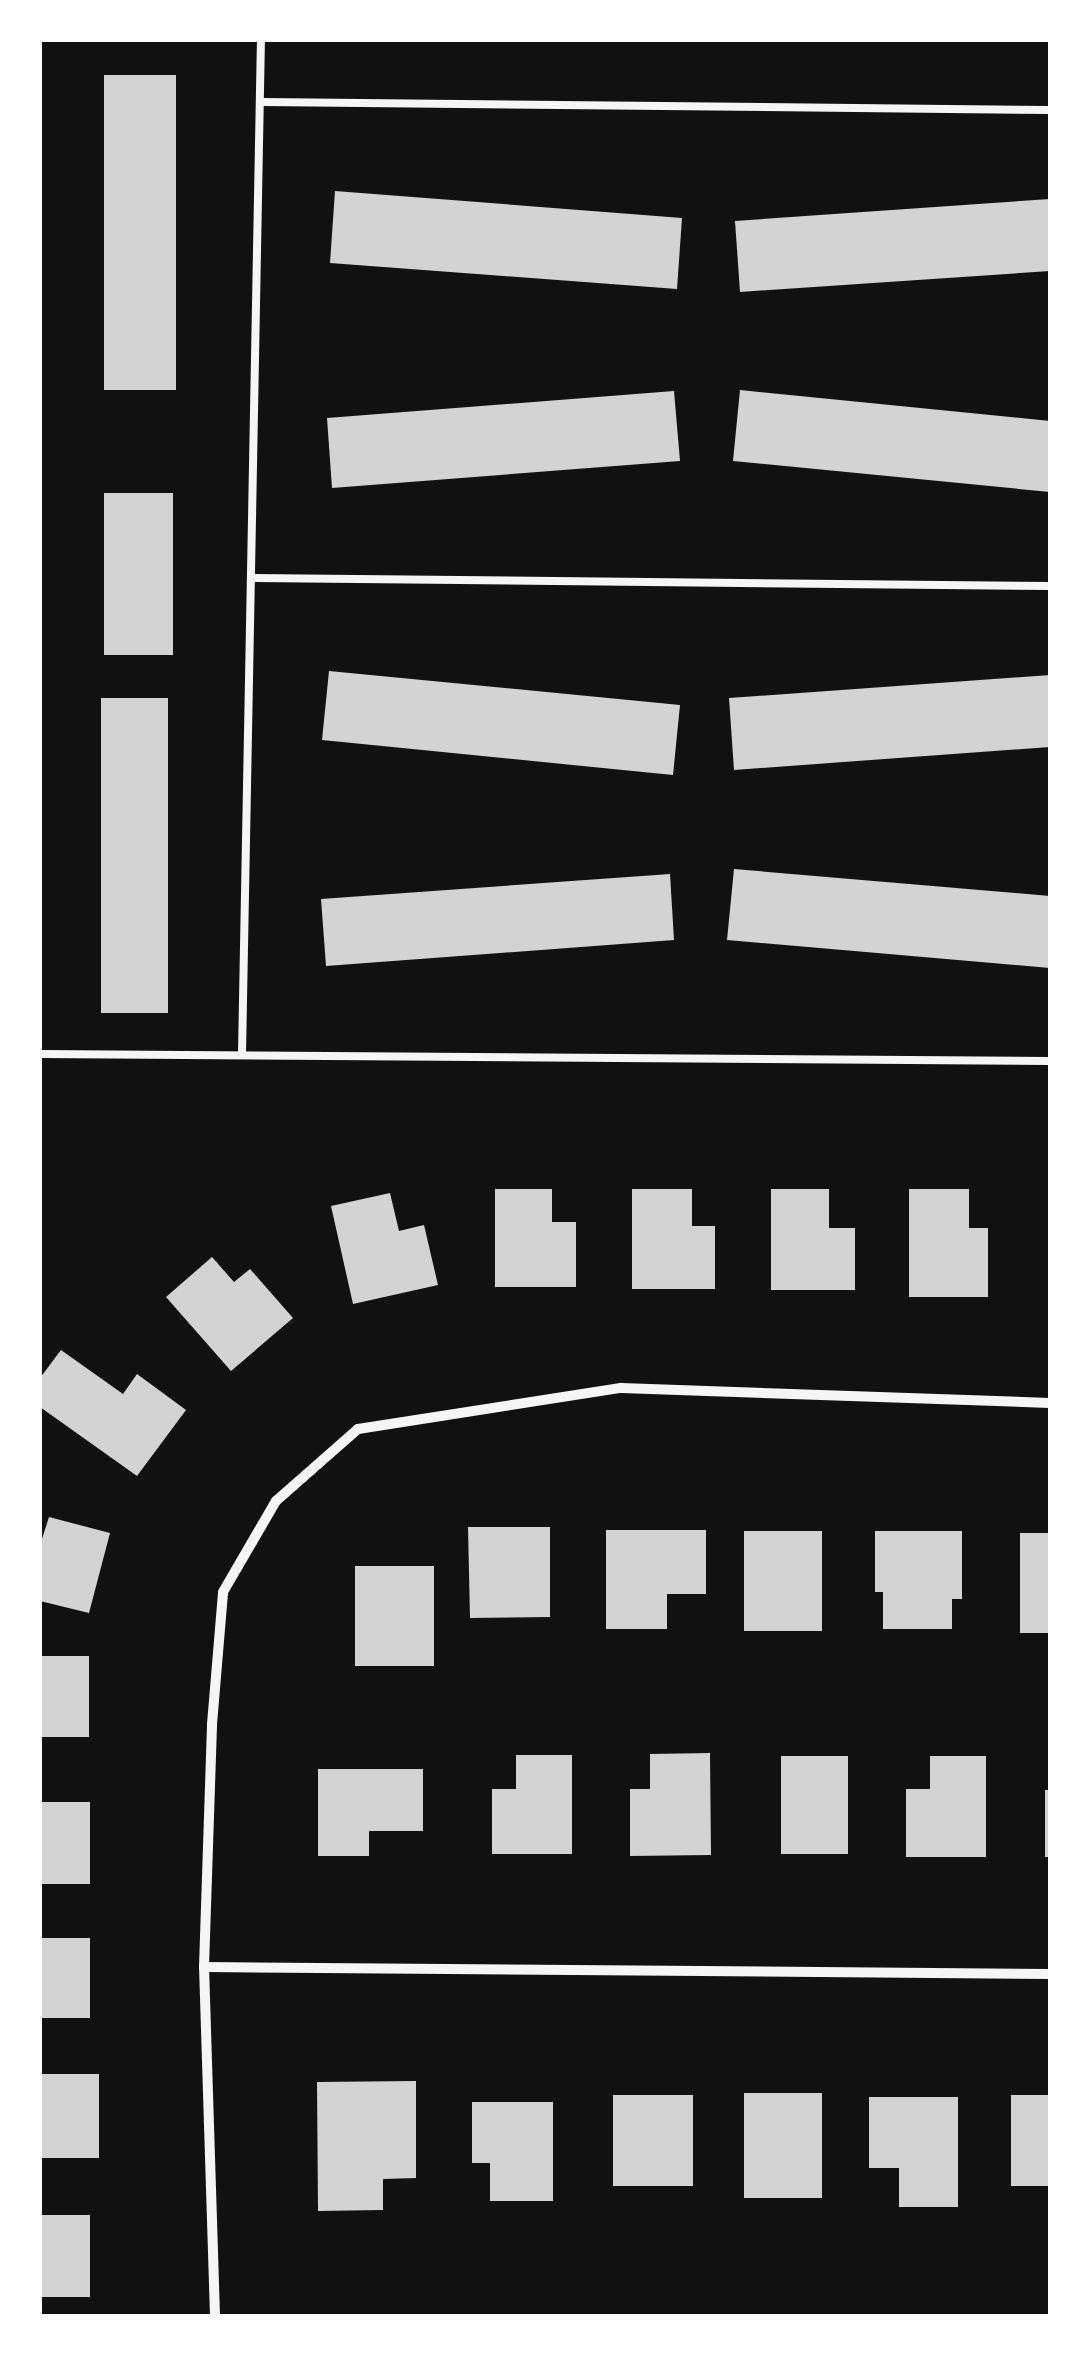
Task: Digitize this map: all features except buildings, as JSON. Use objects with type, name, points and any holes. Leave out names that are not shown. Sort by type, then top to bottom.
[{"type":"street","points":[[215,2316],[204,1967],[212,1724],[223,1592],[276,1501],[358,1429],[621,1388],[1050,1403]]},
{"type":"street","points":[[204,1967],[1050,1974]]},
{"type":"lane","points":[[242,1054],[262,102],[260,40]]},
{"type":"lane","points":[[262,102],[1050,110]]},
{"type":"lane","points":[[253,578],[1050,586]]},
{"type":"lane","points":[[40,1054],[1050,1061]]}]
